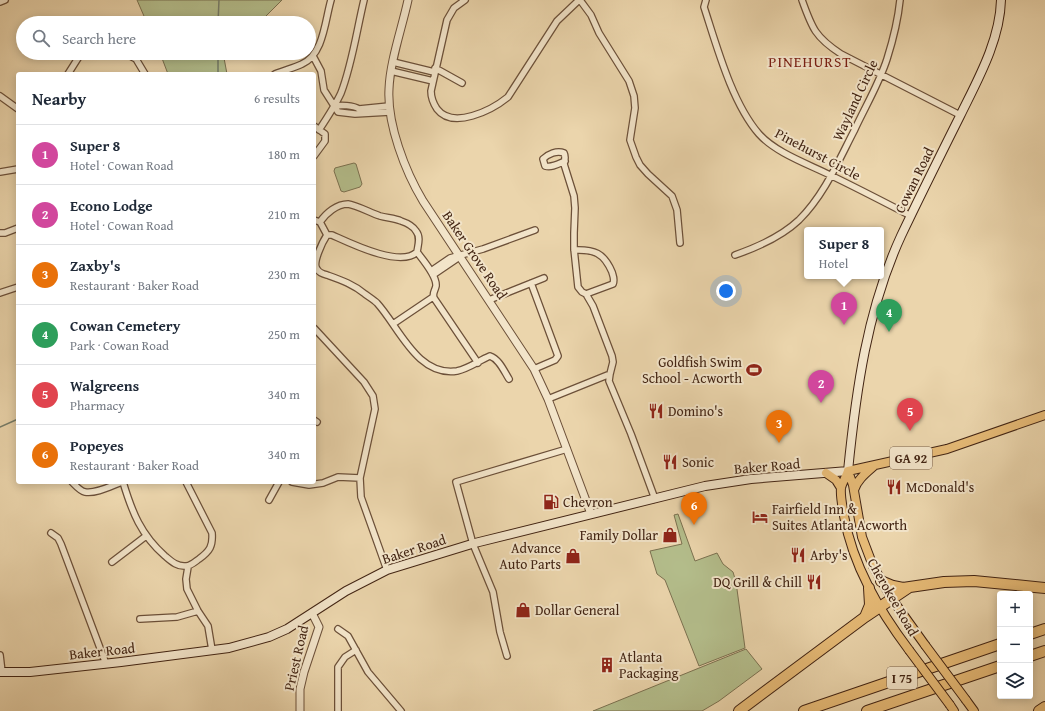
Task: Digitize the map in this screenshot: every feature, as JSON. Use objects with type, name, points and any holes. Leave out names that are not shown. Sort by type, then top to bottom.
[{"type":"highway","points":[[880,581],[893,586],[908,588],[944,582],[974,581],[1045,588]]},
{"type":"highway","points":[[865,617],[870,605],[869,588]]},
{"type":"highway","points":[[739,711],[865,617],[908,588]]},
{"type":"highway","points":[[1033,633],[1045,629]]},
{"type":"highway","name":"I 75","points":[[804,711],[997,645]]},
{"type":"highway","points":[[1033,655],[1045,651]]},
{"type":"highway","name":"I 75","points":[[868,711],[997,667]]},
{"type":"highway","points":[[1039,711],[1045,707]]},
{"type":"main road","name":"Cowan Road","points":[[848,471],[859,380],[870,325],[885,277],[901,236],[987,58],[995,32],[1001,0]]},
{"type":"main road","name":"GA 92","points":[[848,471],[947,449],[1045,415]]},
{"type":"main road","points":[[854,490],[856,483],[874,466]]},
{"type":"main road","name":"Baker Road","points":[[1,672],[30,672],[106,664],[229,648],[269,637],[287,629],[346,591],[388,570],[473,544],[706,486],[848,471]]},
{"type":"main road","name":"Cherokee Road","points":[[848,471],[841,488],[850,541],[858,563],[880,608],[952,708]]},
{"type":"main road","name":"Cherokee Road","points":[[848,471],[854,490],[862,537],[880,581],[974,711]]},
{"type":"main road","points":[[826,473],[836,480],[841,488]]},
{"type":"street","points":[[0,2],[5,0]]},
{"type":"street","points":[[316,52],[331,0]]},
{"type":"street","points":[[316,153],[325,141],[324,134],[316,128],[334,106],[346,79],[364,0]]},
{"type":"street","name":"Baker Grove Road","points":[[408,0],[391,71],[389,90],[390,109],[401,153],[412,181],[421,198],[534,369],[548,399],[591,514]]},
{"type":"street","points":[[464,0],[454,8],[447,20],[435,70],[431,94],[434,104],[441,114],[451,118],[464,118],[502,102],[514,90],[528,64],[557,21],[579,0],[591,15],[599,34],[629,81],[634,96],[635,108],[630,140],[640,165],[672,196],[677,210],[680,243]]},
{"type":"street","name":"Pinehurst Circle","points":[[706,0],[704,7],[738,101],[746,116],[759,134],[768,142],[790,155],[911,216]]},
{"type":"street","points":[[802,0],[818,36],[829,46],[880,75],[960,115]]},
{"type":"street","name":"Wayland Circle","points":[[735,255],[753,249],[769,241],[798,221],[832,176],[887,59],[900,0]]},
{"type":"street","points":[[69,72],[77,60]]},
{"type":"street","points":[[137,60],[144,72]]},
{"type":"street","points":[[281,72],[303,64],[308,60]]},
{"type":"street","points":[[315,60],[321,71],[324,90],[338,112],[369,113],[390,109]]},
{"type":"street","points":[[393,62],[435,70],[462,83]]},
{"type":"street","points":[[391,71],[433,81]]},
{"type":"street","points":[[0,96],[16,107]]},
{"type":"street","points":[[334,106],[354,110],[390,109]]},
{"type":"street","points":[[565,161],[564,164],[574,196],[574,250],[578,287],[586,294],[593,306],[612,356],[609,381],[631,434],[655,499]]},
{"type":"street","points":[[0,172],[16,169]]},
{"type":"street","points":[[320,222],[333,209],[341,206],[353,205],[370,212],[402,221],[414,228],[419,236],[417,252],[432,273],[436,286],[433,297],[478,363]]},
{"type":"street","points":[[316,221],[320,222],[327,235]]},
{"type":"street","points":[[0,233],[5,233],[16,229]]},
{"type":"street","points":[[432,273],[450,258],[460,256],[535,230]]},
{"type":"street","points":[[327,235],[332,235],[379,254],[406,257],[414,255],[417,252]]},
{"type":"street","points":[[316,261],[327,235]]},
{"type":"street","points":[[574,250],[587,250],[604,257],[614,279],[613,284],[586,294]]},
{"type":"street","points":[[316,269],[320,272],[339,278],[358,288],[376,302],[412,350],[421,360],[430,366],[437,369],[451,371],[468,368],[490,356],[493,356],[509,379]]},
{"type":"street","points":[[489,300],[544,278]]},
{"type":"street","points":[[531,284],[558,356],[555,360],[534,369]]},
{"type":"street","points":[[0,293],[16,288]]},
{"type":"street","points":[[393,324],[433,297]]},
{"type":"street","points":[[316,330],[364,382],[373,396],[375,409],[360,478],[362,497],[388,570]]},
{"type":"street","points":[[548,399],[610,374]]},
{"type":"street","points":[[507,656],[500,632],[493,592],[473,544],[456,482],[567,449]]},
{"type":"street","points":[[303,484],[309,485],[323,483],[338,477],[360,478]]},
{"type":"street","points":[[74,484],[84,492],[96,491],[117,484]]},
{"type":"street","points":[[124,484],[131,509],[146,536],[155,547],[171,561],[178,566],[188,566],[203,556],[213,542],[212,533],[187,484]]},
{"type":"street","points":[[269,500],[278,484]]},
{"type":"street","points":[[51,533],[58,538],[61,544],[106,664]]},
{"type":"street","points":[[112,562],[146,536]]},
{"type":"street","points":[[188,566],[186,579],[187,589],[198,611],[208,626],[212,650]]},
{"type":"street","points":[[140,620],[177,617],[198,611]]},
{"type":"street","name":"Priest Road","points":[[300,711],[300,689],[319,627],[312,613]]},
{"type":"street","points":[[338,630],[348,636],[368,672],[402,711]]},
{"type":"street","points":[[338,711],[338,667],[345,657],[356,650]]},
{"type":"street","points":[[0,656],[1,672]]},
{"type":"green space","points":[[137,0],[282,0],[266,16],[144,16]]},
{"type":"green space","points":[[163,60],[224,60],[227,72],[167,72]]},
{"type":"green space","points":[[354,163],[356,164],[362,184],[360,187],[344,192],[341,191],[334,171],[335,168]]},
{"type":"green space","points":[[678,514],[695,561],[717,553],[723,564],[733,572],[736,582],[745,648],[699,666],[665,580],[657,574],[650,551],[682,544],[674,515]]},
{"type":"green space","points":[[746,649],[762,669],[719,701],[702,711],[593,711]]},
{"type":"waterway","points":[[218,16],[219,0]]},
{"type":"waterway","points":[[218,60],[218,72]]},
{"type":"waterway","points":[[0,427],[16,420]]},
{"type":"place","name":"Super 8","points":[[844,325]]},
{"type":"place","name":"Cowan Cemetery","points":[[889,332]]},
{"type":"place","name":"Goldfish Swim School - Acworth","points":[[754,370]]},
{"type":"place","name":"Econo Lodge","points":[[821,403]]},
{"type":"place","name":"Domino's","points":[[656,411]]},
{"type":"place","name":"Walgreens","points":[[910,431]]},
{"type":"place","name":"Zaxby's","points":[[779,443]]},
{"type":"place","name":"Sonic","points":[[670,462]]},
{"type":"place","name":"McDonald's","points":[[894,487]]},
{"type":"place","name":"Chevron","points":[[551,502]]},
{"type":"place","name":"Fairfield Inn & Suites Atlanta Acworth","points":[[760,517]]},
{"type":"place","name":"Popeyes","points":[[694,525]]},
{"type":"place","name":"Family Dollar","points":[[670,535]]},
{"type":"place","name":"Arby's","points":[[798,555]]},
{"type":"place","name":"Advance Auto Parts","points":[[573,556]]},
{"type":"place","name":"DQ Grill & Chill","points":[[814,582]]},
{"type":"place","name":"Dollar General","points":[[523,610]]},
{"type":"place","name":"Atlanta Packaging","points":[[607,665]]},
{"type":"district","name":"PINEHURST","points":[[810,62]]}]
